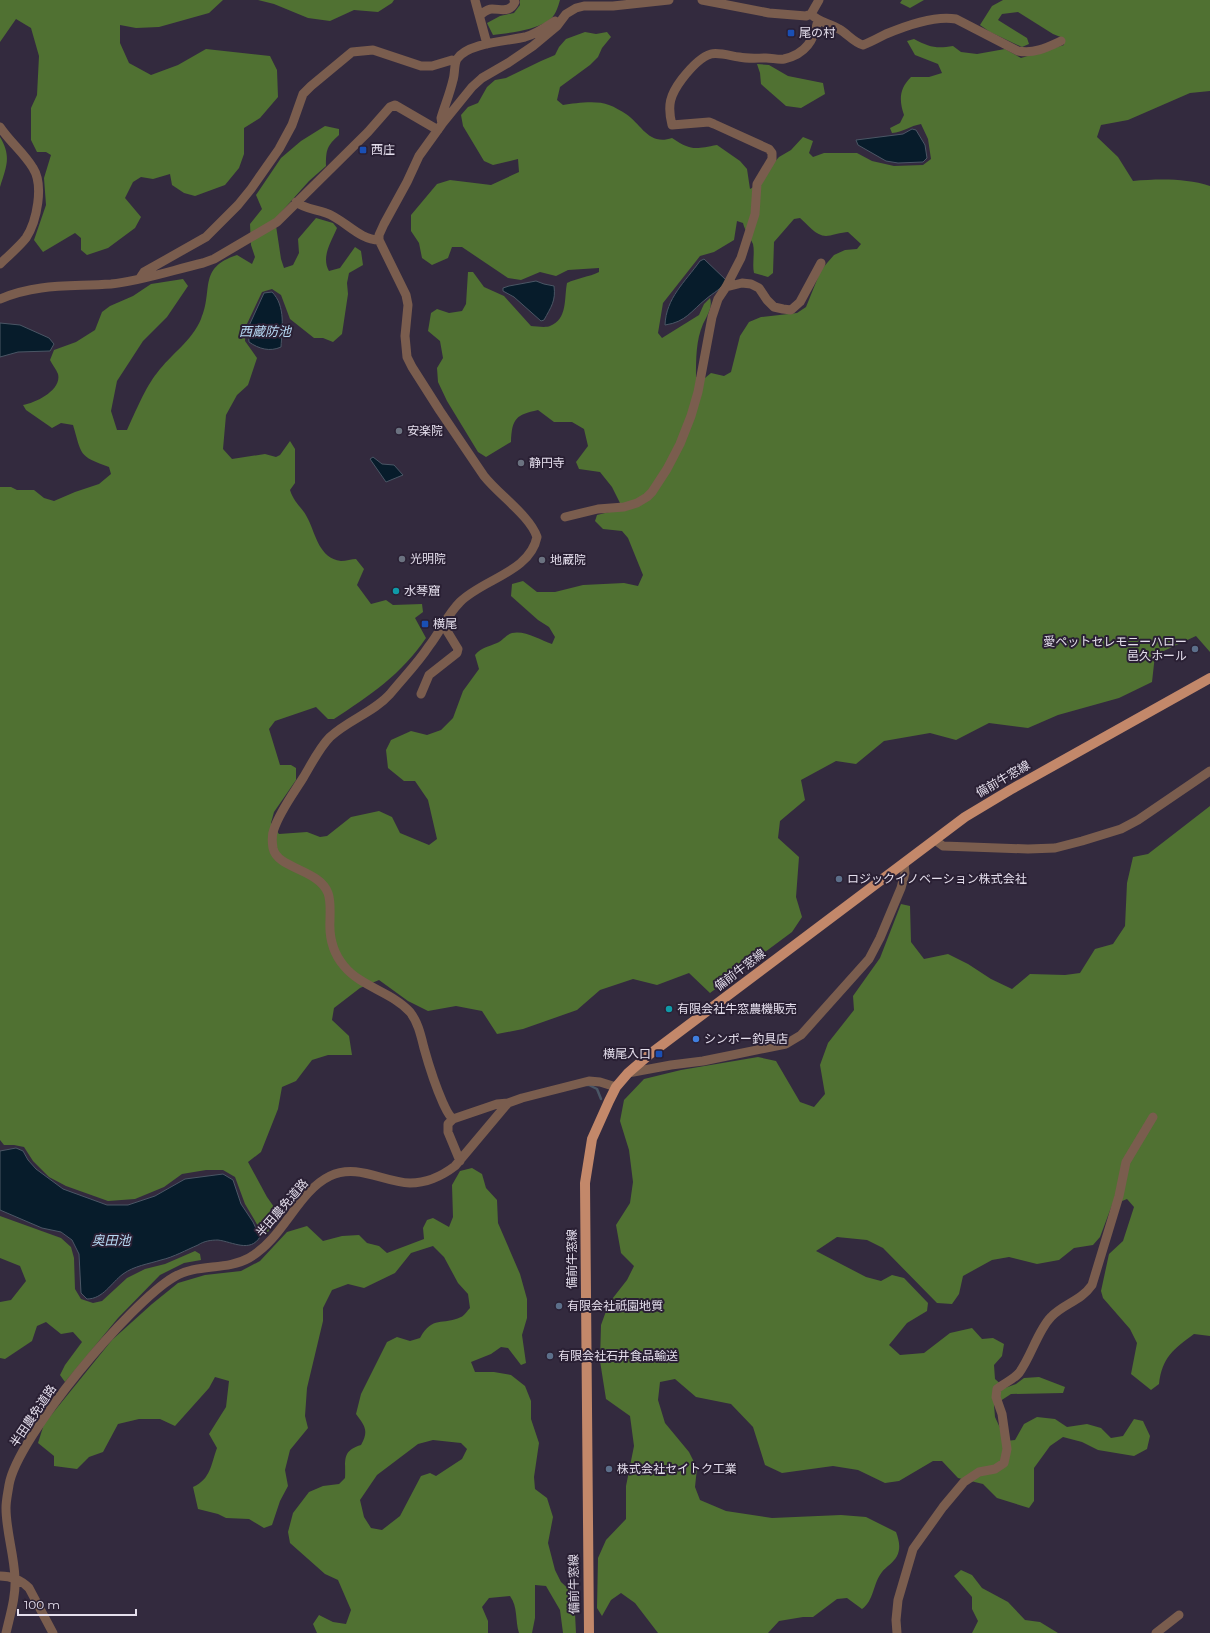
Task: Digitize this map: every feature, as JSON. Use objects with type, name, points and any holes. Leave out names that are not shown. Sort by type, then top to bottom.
[{"type":"main road","name":"備前牛窓線","points":[[589,1633],[585,1183],[592,1139],[609,1100],[616,1088],[628,1073],[650,1054],[965,817],[1010,790],[1210,678]]},
{"type":"street","points":[[475,0],[487,44]]},
{"type":"street","points":[[480,15],[488,10],[506,10],[513,6],[514,0]]},
{"type":"street","points":[[453,1119],[449,1116],[441,1098],[418,1026],[411,1013],[401,1004],[352,975],[344,966],[331,941],[330,904],[328,893],[324,886],[311,876],[284,863],[276,856],[273,849],[274,829],[284,809],[322,747],[334,734],[387,696],[423,655],[445,621],[461,601],[472,592],[512,570],[518,565],[534,547],[537,537],[531,525],[488,480],[412,367],[405,346],[408,305],[406,295],[379,240],[379,235],[408,182],[419,156],[472,87],[482,78],[533,46],[566,14],[576,8],[612,3],[669,0]]},
{"type":"street","points":[[702,0],[769,13],[814,17],[840,29],[856,43],[863,45],[897,30],[928,20],[950,18],[956,19],[1018,51],[1028,52],[1042,50],[1061,42]]},
{"type":"street","points":[[565,517],[598,509],[624,507],[637,503],[647,497],[652,492],[680,444],[691,416],[698,392],[712,317],[718,299],[741,258],[749,237],[757,206],[757,184],[772,159],[772,153],[769,149],[714,124],[708,122],[672,125],[670,118],[671,96],[683,78],[696,63],[710,54],[715,53],[741,58],[784,59],[806,48],[815,35],[814,17],[819,0]]},
{"type":"street","points":[[440,127],[441,118],[454,79],[456,61],[465,52],[487,44],[526,37],[558,19],[562,19]]},
{"type":"street","points":[[140,278],[144,272],[206,237],[238,205],[252,189],[279,149],[292,125],[303,94],[352,52],[373,50],[421,66],[432,66],[452,60],[456,61]]},
{"type":"street","points":[[0,300],[15,293],[34,288],[112,284],[203,263],[214,259],[270,226],[286,213],[368,132],[390,107],[395,106],[440,127]]},
{"type":"street","points":[[0,127],[33,166],[38,176],[39,185],[35,213],[30,230],[25,239],[0,264]]},
{"type":"street","points":[[296,202],[308,208],[326,213],[352,229],[374,240],[379,240]]},
{"type":"street","points":[[726,287],[742,282],[751,284],[759,288],[774,307],[791,310],[800,302],[821,263]]},
{"type":"street","points":[[421,694],[429,675],[457,653],[458,649],[447,631],[445,621]]},
{"type":"street","points":[[935,840],[943,846],[1028,849],[1055,848],[1121,829],[1138,820],[1210,771]]},
{"type":"street","points":[[628,1073],[703,1061],[786,1044],[801,1035],[869,959],[880,938],[901,888],[905,873],[904,863]]},
{"type":"street","points":[[460,1161],[448,1132],[448,1124],[453,1119],[497,1104],[508,1103],[589,1081],[600,1082],[616,1088]]},
{"type":"street","name":"半田農免道路","points":[[6,1633],[14,1596],[15,1579],[3,1507],[10,1482],[19,1459],[64,1390],[119,1324],[162,1284],[175,1276],[189,1270],[203,1267],[224,1266],[241,1262],[251,1257],[262,1249],[283,1227],[315,1186],[330,1176],[346,1171],[361,1172],[411,1183],[432,1179],[446,1173],[460,1161],[508,1103]]},
{"type":"street","points":[[897,1633],[896,1620],[898,1600],[913,1549],[943,1506],[964,1482],[978,1472],[995,1469],[1004,1463],[1007,1449],[1002,1414],[996,1397],[997,1389],[1012,1380],[1019,1373],[1051,1316],[1080,1298],[1092,1285],[1120,1196],[1126,1162],[1153,1117]]},
{"type":"street","points":[[0,1576],[15,1579],[23,1583],[28,1588],[53,1633]]},
{"type":"street","points":[[1156,1633],[1179,1615]]},
{"type":"green space","points":[[0,0],[223,0],[209,13],[159,27],[136,28],[120,25],[120,43],[129,63],[151,75],[178,65],[206,49],[270,56],[277,70],[278,97],[260,118],[244,128],[244,154],[239,168],[225,185],[195,196],[184,193],[172,185],[170,174],[153,179],[141,177],[133,182],[125,198],[141,217],[135,228],[108,248],[87,255],[81,250],[81,238],[75,233],[43,252],[34,240],[46,205],[44,178],[51,155],[46,152],[37,152],[31,140],[31,108],[37,95],[39,56],[31,28],[16,19],[0,42]]},
{"type":"green space","points":[[258,0],[394,0],[378,12],[354,10],[330,21],[308,18],[274,4]]},
{"type":"green space","points":[[520,0],[560,0],[553,17],[543,24],[522,31],[493,35],[487,23],[500,16],[514,13],[520,5]]},
{"type":"green space","points":[[902,0],[924,0],[910,8],[900,3]]},
{"type":"green space","points":[[1003,0],[1210,0],[1210,91],[1190,93],[1128,120],[1101,125],[1097,137],[1118,157],[1133,181],[1181,180],[1210,186],[1210,652],[1196,636],[1155,655],[1152,682],[1119,698],[1058,715],[1028,728],[989,723],[956,740],[930,733],[884,741],[856,764],[836,761],[801,780],[805,800],[780,821],[778,838],[799,857],[796,897],[802,917],[792,932],[710,993],[689,973],[657,985],[633,979],[600,990],[577,1010],[523,1029],[497,1034],[482,1011],[456,1006],[428,1011],[408,1001],[379,980],[360,988],[334,1008],[332,1020],[349,1036],[352,1055],[328,1055],[312,1060],[296,1081],[282,1087],[278,1109],[261,1152],[248,1162],[267,1197],[279,1214],[268,1232],[261,1231],[245,1204],[235,1177],[223,1170],[206,1170],[182,1174],[164,1187],[135,1199],[108,1201],[66,1186],[49,1177],[33,1161],[24,1147],[4,1145],[0,1140],[0,487],[11,487],[17,490],[34,490],[44,498],[54,501],[99,484],[111,474],[109,467],[86,457],[80,449],[73,425],[61,423],[52,428],[26,410],[23,405],[41,399],[56,385],[58,374],[50,360],[54,350],[76,342],[95,330],[102,312],[110,306],[133,296],[151,284],[183,279],[188,286],[167,317],[143,341],[117,381],[111,411],[117,430],[127,430],[153,378],[187,341],[197,327],[205,308],[211,273],[216,266],[237,255],[252,264],[255,257],[251,245],[250,224],[262,209],[256,195],[281,158],[301,141],[325,126],[339,129],[339,135],[328,148],[326,166],[309,181],[275,219],[281,259],[284,268],[293,265],[299,253],[298,239],[316,218],[333,223],[337,228],[326,255],[329,271],[340,268],[355,247],[361,251],[363,265],[349,273],[347,283],[348,294],[342,334],[333,342],[323,338],[314,338],[290,319],[281,295],[272,289],[262,292],[246,326],[245,341],[257,358],[248,385],[237,395],[226,415],[223,449],[232,459],[265,454],[276,457],[280,455],[290,441],[295,449],[295,483],[290,490],[306,515],[316,539],[323,551],[334,559],[341,561],[356,559],[364,569],[357,585],[371,604],[386,600],[393,605],[422,604],[423,612],[415,618],[426,638],[406,663],[372,693],[334,719],[328,719],[316,707],[275,721],[269,729],[280,765],[291,765],[296,768],[296,780],[274,812],[271,823],[279,834],[307,832],[320,837],[327,836],[351,817],[379,811],[392,817],[400,833],[429,845],[437,839],[428,800],[415,781],[404,781],[388,768],[386,750],[391,740],[411,731],[427,735],[441,730],[453,718],[463,691],[479,669],[475,655],[480,650],[499,642],[512,633],[517,632],[527,634],[552,644],[555,637],[549,627],[538,620],[511,596],[512,584],[523,581],[537,592],[555,592],[583,585],[624,583],[638,586],[643,575],[628,538],[622,531],[603,529],[595,521],[597,515],[617,510],[620,503],[612,487],[600,472],[579,469],[576,462],[588,446],[584,429],[572,422],[554,422],[538,410],[531,412],[520,416],[514,423],[511,442],[486,457],[478,452],[447,401],[438,382],[437,368],[443,358],[440,341],[428,331],[431,313],[437,309],[449,313],[462,311],[466,304],[468,272],[473,272],[484,287],[504,296],[531,326],[548,327],[556,323],[560,318],[564,308],[567,283],[599,272],[599,268],[568,270],[556,276],[540,272],[521,280],[508,278],[462,247],[452,247],[448,258],[432,265],[422,258],[419,243],[411,231],[411,215],[437,184],[450,180],[491,185],[519,172],[518,159],[493,165],[484,161],[463,126],[461,115],[468,107],[478,103],[487,87],[495,80],[506,78],[555,55],[559,47],[566,39],[585,32],[596,34],[607,32],[611,37],[602,48],[598,57],[590,65],[560,87],[557,100],[563,105],[593,102],[604,103],[626,114],[646,133],[657,139],[664,140],[672,138],[693,148],[717,145],[740,161],[747,169],[750,189],[759,184],[765,173],[779,157],[791,150],[803,137],[813,141],[809,153],[813,157],[824,153],[857,153],[872,161],[894,166],[923,165],[931,159],[928,139],[921,124],[892,133],[890,128],[900,123],[904,115],[901,104],[901,95],[907,81],[911,77],[929,77],[942,73],[938,64],[915,55],[907,41],[914,39],[928,46],[953,46],[961,52],[977,54],[1005,49],[1021,58],[1064,45],[1063,38],[1053,34],[1018,12],[1002,14],[998,20],[1027,38],[1029,44],[1022,47],[990,32],[980,25],[992,6]],"holes":[[[800,218],[819,234],[826,236],[848,232],[861,244],[857,249],[845,250],[834,255],[821,270],[806,307],[797,313],[761,317],[749,322],[740,336],[731,372],[724,376],[711,373],[705,378],[696,377],[698,343],[703,324],[710,308],[710,298],[704,304],[699,315],[662,338],[658,333],[663,303],[700,256],[714,252],[734,240],[737,221],[743,223],[753,244],[754,273],[768,277],[773,273],[774,242],[794,219]]]},
{"type":"green space","points":[[757,64],[769,65],[788,76],[823,83],[825,94],[801,108],[786,106],[761,84]]},
{"type":"green space","points":[[0,137],[6,150],[7,162],[0,187]]},
{"type":"green space","points":[[1210,806],[1210,1336],[1194,1334],[1175,1349],[1166,1360],[1159,1384],[1151,1390],[1131,1374],[1137,1343],[1130,1329],[1103,1298],[1101,1291],[1109,1254],[1123,1241],[1134,1207],[1127,1199],[1112,1205],[1100,1237],[1093,1245],[1074,1248],[1059,1260],[1037,1264],[1009,1257],[992,1260],[963,1276],[959,1294],[952,1304],[937,1303],[883,1248],[867,1240],[837,1237],[816,1251],[866,1277],[881,1281],[892,1275],[904,1278],[928,1303],[927,1311],[907,1323],[889,1345],[900,1355],[924,1353],[950,1333],[972,1328],[982,1339],[993,1338],[1004,1344],[1002,1356],[994,1365],[995,1379],[1005,1388],[1016,1384],[1024,1378],[1039,1377],[1065,1387],[1063,1393],[1011,1394],[994,1405],[995,1417],[1006,1441],[1015,1440],[1024,1424],[1037,1417],[1055,1419],[1067,1427],[1087,1424],[1101,1428],[1111,1438],[1123,1436],[1134,1419],[1143,1421],[1150,1436],[1147,1449],[1134,1456],[1098,1450],[1082,1442],[1063,1437],[1050,1446],[1034,1468],[1034,1501],[1029,1508],[997,1498],[983,1484],[958,1478],[942,1461],[933,1461],[899,1481],[885,1483],[858,1470],[833,1466],[782,1473],[765,1465],[753,1427],[731,1404],[696,1397],[675,1379],[660,1382],[658,1400],[665,1423],[689,1452],[697,1468],[695,1487],[700,1500],[726,1511],[772,1518],[841,1515],[866,1517],[896,1532],[899,1550],[894,1560],[879,1576],[869,1601],[862,1609],[847,1598],[837,1599],[813,1617],[779,1621],[768,1633],[658,1633],[635,1603],[621,1593],[611,1600],[602,1616],[597,1608],[598,1558],[606,1540],[626,1519],[626,1486],[634,1446],[630,1416],[606,1399],[600,1361],[601,1325],[609,1303],[627,1280],[634,1266],[621,1253],[616,1225],[630,1203],[633,1182],[629,1150],[620,1121],[624,1100],[644,1079],[681,1070],[758,1057],[776,1061],[800,1102],[814,1107],[825,1094],[820,1065],[828,1043],[854,1010],[853,996],[880,958],[901,904],[910,906],[911,942],[924,959],[948,954],[968,964],[991,979],[1012,989],[1030,974],[1065,975],[1080,973],[1095,949],[1113,944],[1125,926],[1127,883],[1133,857],[1148,854]]},
{"type":"green space","points":[[472,1168],[482,1174],[486,1188],[497,1200],[498,1223],[520,1274],[527,1299],[527,1318],[522,1335],[526,1363],[521,1365],[508,1348],[501,1347],[491,1354],[471,1362],[475,1372],[494,1372],[511,1375],[525,1386],[531,1401],[531,1419],[539,1443],[534,1477],[535,1489],[547,1498],[553,1517],[548,1543],[555,1570],[561,1582],[574,1594],[576,1633],[563,1633],[560,1610],[546,1586],[535,1585],[535,1618],[532,1633],[519,1633],[513,1600],[510,1596],[489,1598],[482,1607],[488,1621],[488,1633],[317,1633],[313,1624],[319,1615],[333,1622],[346,1624],[351,1610],[338,1580],[325,1574],[290,1543],[288,1532],[293,1513],[309,1492],[323,1486],[339,1484],[345,1478],[345,1462],[347,1454],[350,1450],[361,1445],[365,1436],[364,1425],[356,1414],[361,1394],[387,1342],[397,1337],[410,1341],[420,1338],[429,1326],[438,1322],[454,1320],[461,1317],[470,1308],[468,1294],[458,1283],[444,1257],[433,1246],[411,1253],[395,1273],[364,1288],[348,1284],[332,1290],[323,1308],[323,1321],[307,1388],[305,1416],[308,1428],[290,1450],[285,1470],[288,1486],[280,1501],[272,1525],[264,1528],[249,1519],[226,1518],[218,1514],[198,1509],[193,1487],[204,1480],[212,1465],[217,1448],[209,1434],[226,1407],[229,1381],[215,1377],[209,1388],[175,1426],[160,1419],[139,1419],[118,1424],[103,1452],[89,1457],[77,1469],[54,1466],[54,1456],[38,1443],[44,1424],[112,1340],[178,1283],[205,1275],[241,1271],[260,1261],[287,1232],[307,1226],[323,1241],[342,1236],[359,1235],[367,1243],[379,1246],[387,1253],[424,1239],[423,1228],[427,1220],[433,1218],[449,1227],[453,1217],[452,1185],[460,1171]],"holes":[[[433,1440],[461,1443],[467,1449],[462,1459],[436,1476],[430,1473],[421,1476],[400,1516],[382,1530],[371,1528],[364,1517],[360,1500],[377,1475],[418,1444]]]},
{"type":"green space","points":[[0,1216],[61,1238],[71,1247],[74,1258],[75,1289],[81,1299],[93,1303],[102,1301],[127,1278],[145,1269],[165,1264],[195,1251],[200,1254],[201,1260],[184,1263],[160,1275],[118,1318],[65,1382],[60,1375],[65,1365],[82,1342],[73,1332],[61,1334],[46,1322],[37,1326],[32,1341],[5,1359],[0,1358],[0,1302],[11,1300],[26,1281],[20,1266],[0,1258]]},
{"type":"green space","points":[[961,1570],[972,1575],[982,1588],[1008,1602],[1025,1620],[1040,1622],[1058,1633],[972,1633],[978,1621],[972,1609],[972,1597],[954,1576]]},
{"type":"water","points":[[912,129],[916,130],[925,145],[927,158],[923,162],[898,163],[886,161],[858,145],[856,140],[903,134]]},
{"type":"water","points":[[704,259],[726,280],[720,289],[683,319],[672,324],[665,325],[666,315],[677,291],[700,261]]},
{"type":"water","points":[[536,281],[554,286],[552,304],[544,320],[541,321],[514,297],[503,291],[503,288],[509,286]]},
{"type":"water","name":"西蔵防池","points":[[272,292],[279,304],[282,318],[281,347],[277,349],[261,348],[249,342],[248,328],[264,293]]},
{"type":"water","points":[[0,323],[20,325],[49,338],[54,344],[50,351],[18,352],[0,357]]},
{"type":"water","points":[[373,457],[382,464],[394,465],[403,475],[386,482],[370,459]]},
{"type":"water","name":"奥田池","points":[[16,1148],[23,1151],[28,1160],[36,1169],[63,1189],[107,1205],[128,1205],[155,1196],[185,1179],[223,1174],[233,1180],[241,1204],[253,1222],[260,1237],[256,1242],[246,1246],[218,1240],[203,1243],[171,1257],[132,1269],[123,1274],[98,1296],[87,1299],[81,1293],[79,1254],[72,1240],[61,1232],[42,1228],[0,1210],[0,1151]]},
{"type":"waterway","points":[[587,1085],[597,1089],[601,1099]]},
{"type":"place","name":"尾の村","points":[[791,33]]},
{"type":"place","name":"西庄","points":[[363,150]]},
{"type":"place","name":"安楽院","points":[[399,431]]},
{"type":"place","name":"静円寺","points":[[521,463]]},
{"type":"place","name":"光明院","points":[[402,559]]},
{"type":"place","name":"地蔵院","points":[[542,560]]},
{"type":"place","name":"水琴窟","points":[[396,591]]},
{"type":"place","name":"横尾","points":[[425,624]]},
{"type":"place","name":"愛ペットセレモニーハロー 邑久ホール","points":[[1195,649]]},
{"type":"place","name":"ロジックイノベーション株式会社","points":[[839,879]]},
{"type":"place","name":"有限会社牛窓農機販売","points":[[669,1009]]},
{"type":"place","name":"シンポー釣具店","points":[[696,1039]]},
{"type":"place","name":"横尾入口","points":[[659,1054]]},
{"type":"place","name":"有限会社祇園地質","points":[[559,1306]]},
{"type":"place","name":"有限会社石井食品輸送","points":[[550,1356]]},
{"type":"place","name":"株式会社セイトク工業","points":[[609,1469]]}]
